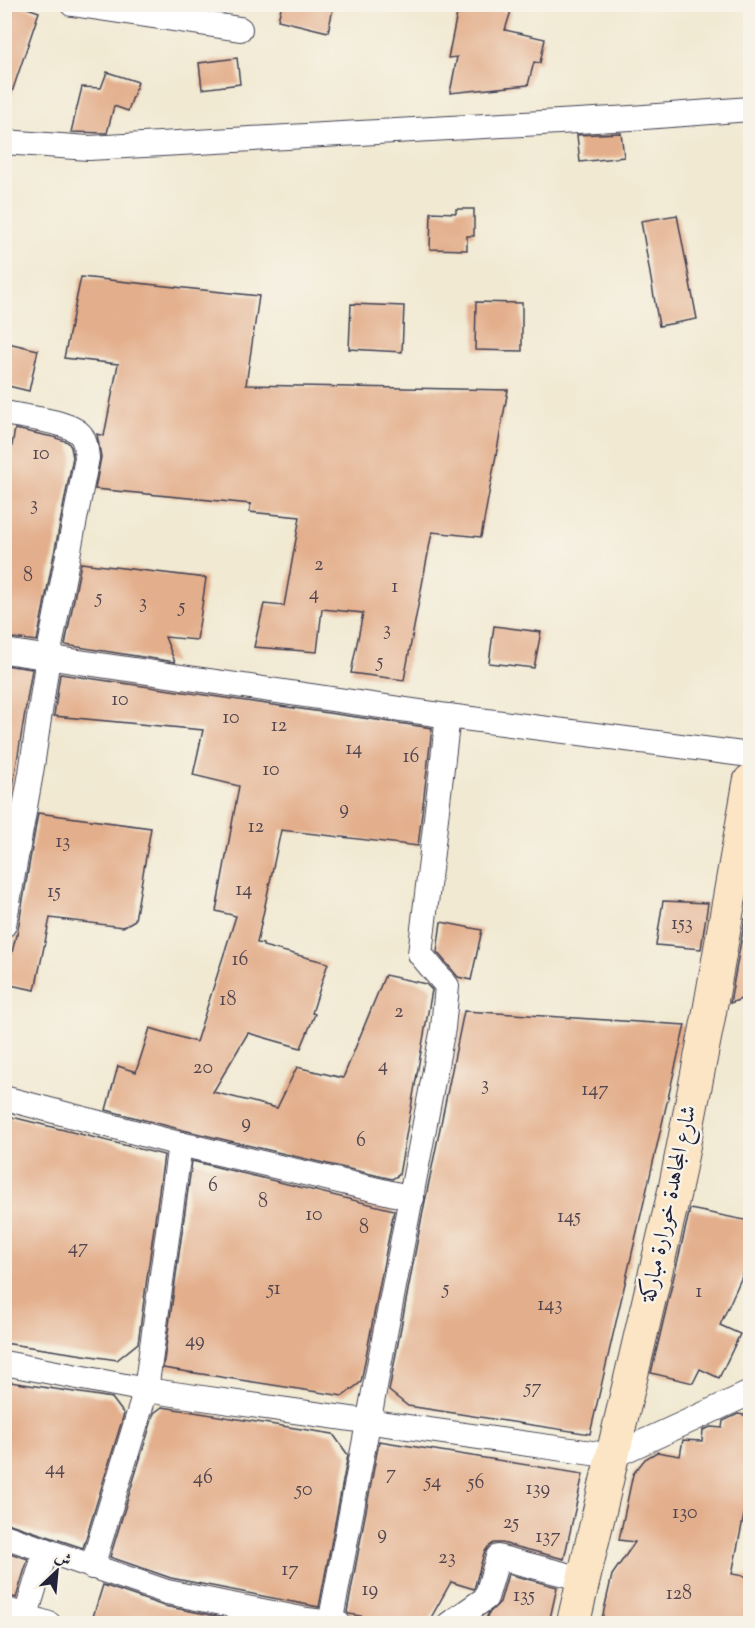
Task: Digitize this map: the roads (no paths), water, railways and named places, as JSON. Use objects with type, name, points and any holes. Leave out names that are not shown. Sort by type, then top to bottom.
[{"type":"street","points":[[72,4],[240,29]]},
{"type":"street","points":[[4,142],[89,148],[619,119],[750,109]]},
{"type":"street","points":[[4,413],[69,426],[80,433],[85,443],[87,458],[48,657],[31,773],[4,925]]},
{"type":"street","points":[[4,651],[448,717],[750,755]]},
{"type":"street","points":[[4,1536],[167,1592],[307,1620],[333,1623],[443,1028],[447,986],[420,954],[448,717]]},
{"type":"street","name":"شارع المجاهدة خورارة مباركة","points":[[573,1623],[675,1189],[708,1020],[750,781]]},
{"type":"street","points":[[4,1098],[180,1144],[412,1198]]},
{"type":"street","points":[[92,1567],[146,1390],[180,1144]]},
{"type":"street","points":[[4,1363],[146,1390],[613,1456],[750,1394]]},
{"type":"street","points":[[46,1550],[15,1612],[49,1623]]},
{"type":"street","points":[[448,1623],[486,1598],[498,1557],[583,1579]]}]
